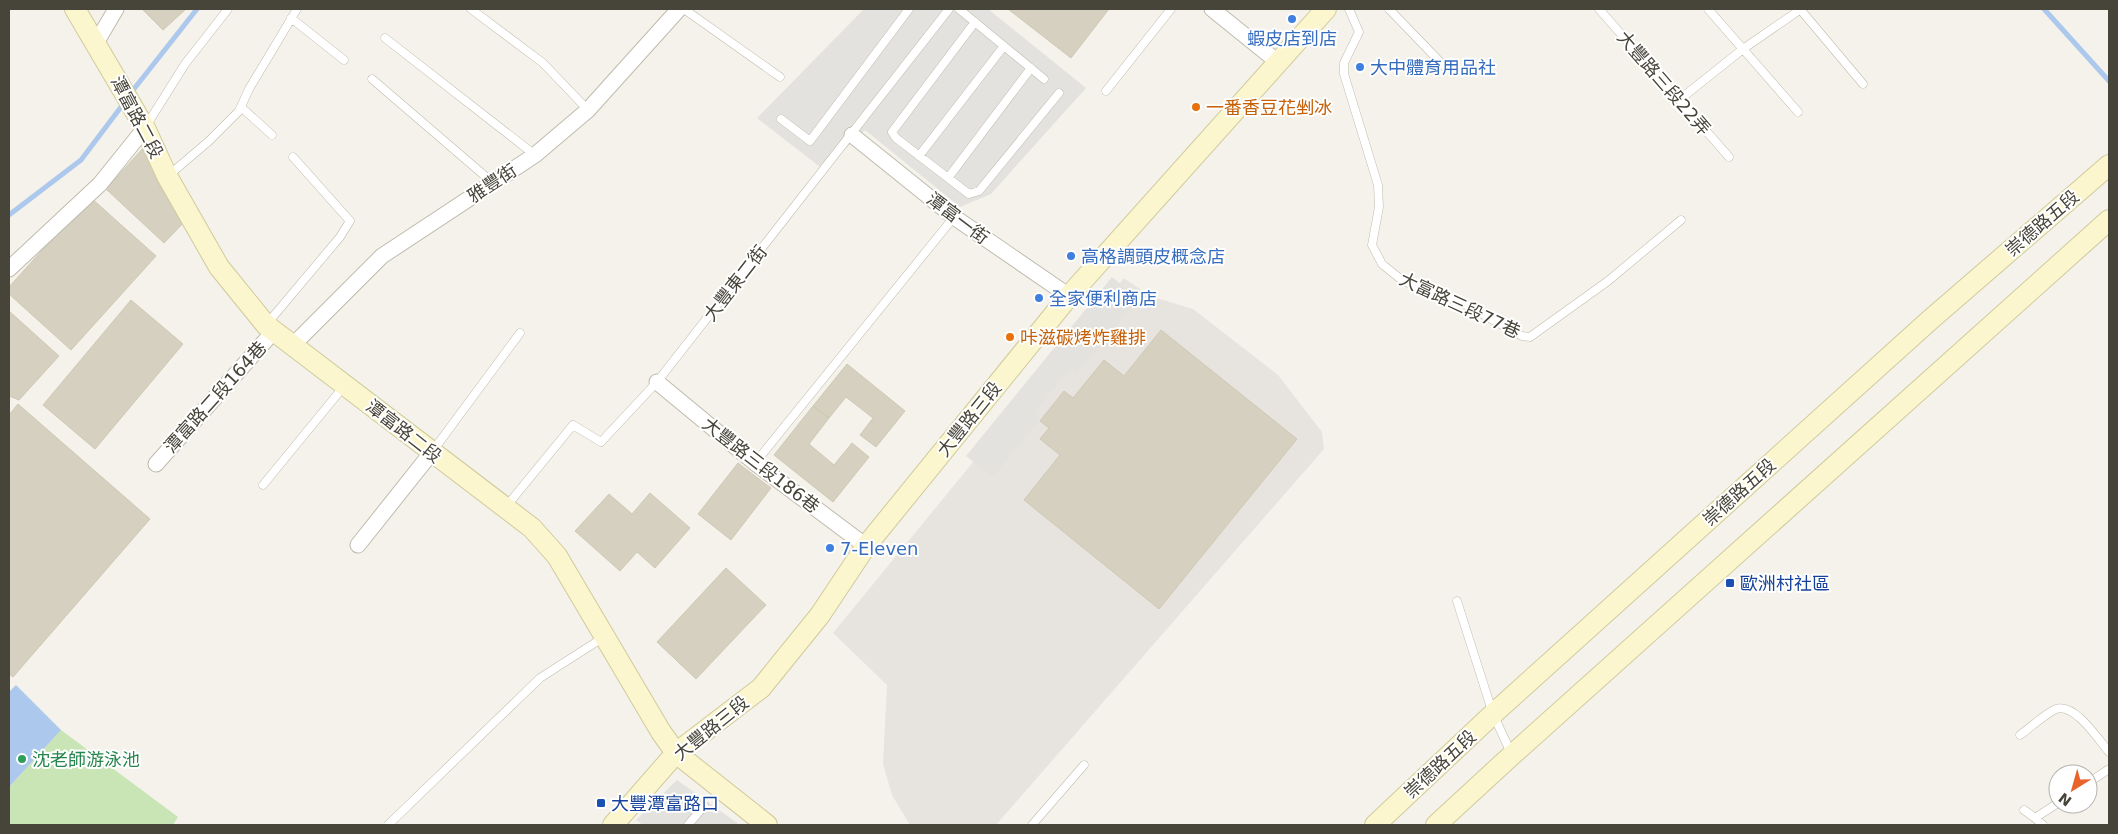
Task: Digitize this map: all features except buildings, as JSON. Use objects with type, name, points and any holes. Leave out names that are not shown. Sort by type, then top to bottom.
[{"type":"street","name":"潭富路二段","points":[[75,9],[146,128],[167,176],[219,267],[270,328],[532,528],[557,556],[661,732],[676,754],[768,825]]},
{"type":"street","points":[[96,43],[116,9]]},
{"type":"street","name":"雅豐街","points":[[292,345],[382,256],[535,155],[588,110],[679,9]]},
{"type":"street","points":[[1212,9],[1280,63]]},
{"type":"street","name":"大豐路三段","points":[[613,825],[676,754],[761,688],[820,615],[866,546],[1069,296],[1280,63],[1326,9]]},
{"type":"street","points":[[9,269],[100,184],[146,128]]},
{"type":"street","name":"潭富一街","points":[[852,135],[954,217],[1069,296]]},
{"type":"street","name":"崇德路五段","points":[[1375,825],[1493,714],[1923,326],[2109,165]]},
{"type":"street","points":[[1436,825],[2109,220]]},
{"type":"street","name":"潭富路二段164巷","points":[[156,464],[270,328]]},
{"type":"street","name":"大豐路三段186巷","points":[[657,382],[754,464],[866,546]]},
{"type":"street","points":[[358,545],[432,452]]},
{"type":"lane","points":[[146,128],[185,64],[228,9]]},
{"type":"lane","points":[[167,176],[209,141],[239,111],[291,18],[298,9]]},
{"type":"lane","points":[[471,9],[543,63],[588,110]]},
{"type":"lane","points":[[684,9],[780,77]]},
{"type":"lane","points":[[781,119],[810,141],[909,9]]},
{"type":"lane","name":"大豐東二街","points":[[505,508],[572,425],[601,442],[657,382],[949,9]]},
{"type":"lane","points":[[959,9],[1044,79]]},
{"type":"lane","points":[[1106,91],[1171,9]]},
{"type":"lane","name":"大富路三段77巷","points":[[1349,9],[1359,32],[1344,63],[1344,74],[1378,185],[1379,207],[1372,245],[1382,264],[1403,281],[1459,301],[1522,336],[1530,337],[1608,281],[1681,220]]},
{"type":"lane","points":[[1390,9],[1445,67]]},
{"type":"lane","name":"大豐路三段22弄","points":[[1599,9],[1729,157]]},
{"type":"lane","points":[[1708,9],[1798,112]]},
{"type":"lane","points":[[1679,100],[1800,9],[1863,84]]},
{"type":"lane","points":[[291,18],[344,60]]},
{"type":"lane","points":[[975,22],[892,132],[896,138],[969,194],[979,191],[1059,94]]},
{"type":"lane","points":[[386,38],[535,155]]},
{"type":"lane","points":[[919,156],[1004,46]]},
{"type":"lane","points":[[948,178],[1031,68]]},
{"type":"lane","points":[[372,79],[492,182]]},
{"type":"lane","points":[[241,107],[272,135]]},
{"type":"lane","points":[[270,328],[340,237],[350,221],[293,157]]},
{"type":"lane","points":[[754,464],[954,217]]},
{"type":"lane","points":[[432,452],[520,333]]},
{"type":"lane","points":[[263,485],[345,385]]},
{"type":"lane","points":[[1457,601],[1493,714],[1512,755]]},
{"type":"lane","points":[[388,825],[540,678],[604,637]]},
{"type":"lane","points":[[2020,735],[2055,710],[2064,708],[2075,713],[2109,752]]},
{"type":"lane","points":[[1032,825],[1084,765]]},
{"type":"lane","points":[[2098,776],[2109,769]]},
{"type":"lane","points":[[688,825],[704,806]]},
{"type":"lane","points":[[2024,810],[2043,825]]},
{"type":"lane","points":[[2035,818],[2048,810]]},
{"type":"shaded area","points":[[864,9],[988,9],[1086,88],[991,194],[960,207],[865,130],[824,170],[757,118]]},
{"type":"shaded area","points":[[1112,277],[1139,299],[1077,374],[1070,368],[1035,412],[1041,418],[993,477],[966,456]]},
{"type":"shaded area","points":[[1124,278],[1150,296],[1193,309],[1278,375],[1322,432],[1324,449],[996,825],[910,825],[892,795],[883,764],[887,685],[833,633]]},
{"type":"shaded area","points":[[677,780],[740,825],[643,825],[636,820]]},
{"type":"green space","points":[[61,730],[178,817],[173,825],[9,825],[9,787]]},
{"type":"water","name":"沈老師游泳池","points":[[16,685],[61,730],[9,787],[9,692]]},
{"type":"waterway","points":[[130,94],[197,9]]},
{"type":"waterway","points":[[2044,9],[2109,81]]},
{"type":"waterway","points":[[9,215],[81,160],[124,103]]},
{"type":"place","name":"蝦皮店到店","points":[[1292,19]]},
{"type":"place","name":"大中體育用品社","points":[[1360,67]]},
{"type":"place","name":"一番香豆花剉冰","points":[[1196,107]]},
{"type":"place","name":"高格調頭皮概念店","points":[[1071,256]]},
{"type":"place","name":"全家便利商店","points":[[1039,298]]},
{"type":"place","name":"咔滋碳烤炸雞排","points":[[1010,337]]},
{"type":"place","name":"7-Eleven","points":[[830,548]]},
{"type":"place","name":"歐洲村社區","points":[[1730,583]]},
{"type":"place","name":"沈老師游泳池","points":[[22,759]]},
{"type":"place","name":"大豐潭富路口","points":[[601,803]]}]
